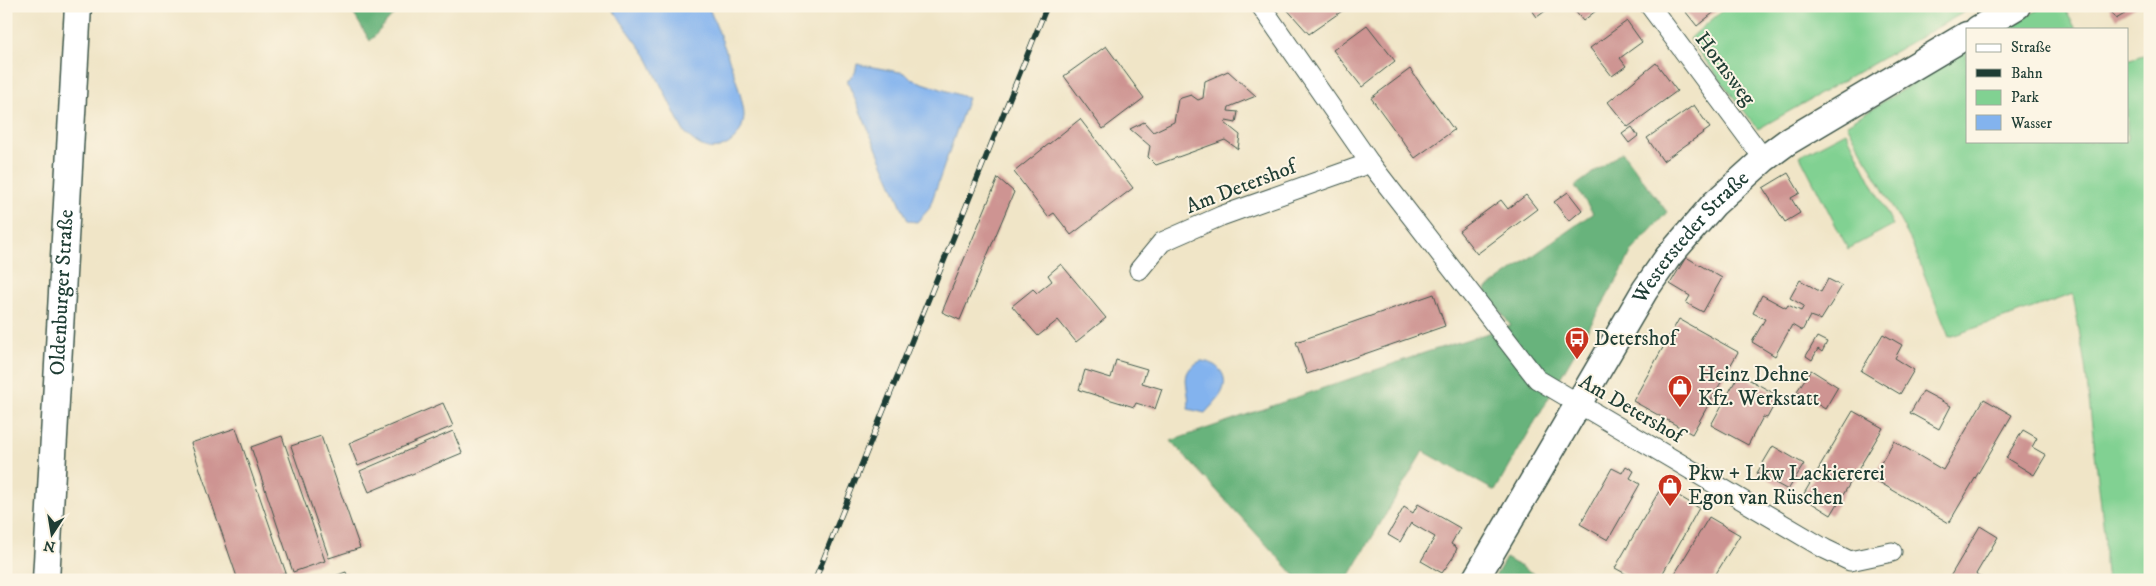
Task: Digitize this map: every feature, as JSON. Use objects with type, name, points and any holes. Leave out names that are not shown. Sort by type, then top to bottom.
[{"type":"main road","name":"Oldenburger Straße","points":[[46,580],[78,6]]},
{"type":"main road","points":[[1980,28],[2018,6]]},
{"type":"main road","name":"Westersteder Straße","points":[[1475,580],[1645,290],[1668,257],[1714,204],[1764,159],[1787,142],[1966,36]]},
{"type":"street","name":"Am Detershof","points":[[1261,6],[1370,163],[1537,379],[1825,549],[1850,561],[1892,552]]},
{"type":"street","name":"Hornsweg","points":[[1650,6],[1764,159]]},
{"type":"street","name":"Am Detershof","points":[[1139,270],[1162,242],[1220,216],[1370,163]]},
{"type":"green space","points":[[349,6],[401,6],[370,41]]},
{"type":"green space","points":[[1728,6],[1975,6],[1758,129],[1689,39]]},
{"type":"green space","points":[[2045,6],[2063,6],[2075,28],[2006,28]]},
{"type":"green space","points":[[1966,51],[1966,142],[2128,142],[2128,60],[2143,55],[2150,58],[2150,580],[2107,580],[2105,540],[2085,365],[2073,294],[1949,337],[1911,241],[1847,124]]},
{"type":"green space","points":[[1846,132],[1893,225],[1848,249],[1800,156]]},
{"type":"green space","points":[[1622,152],[1667,212],[1631,252],[1495,491],[1423,451],[1347,580],[1299,580],[1171,441],[1427,352],[1511,326],[1485,290],[1593,213],[1575,186]]},
{"type":"green space","points":[[1506,558],[1544,580],[1493,580]]},
{"type":"water","points":[[610,6],[708,6],[730,62],[743,107],[742,127],[733,140],[719,148],[703,147],[683,130],[646,55]]},
{"type":"water","points":[[857,64],[905,73],[911,79],[968,98],[929,209],[917,222],[908,221],[847,81],[855,73]]},
{"type":"water","points":[[1201,361],[1213,364],[1224,376],[1224,388],[1221,394],[1205,413],[1188,409],[1187,376],[1193,365]]},
{"type":"building","points":[[1284,6],[1349,6],[1309,34]]},
{"type":"building","points":[[1529,6],[1546,6],[1548,9],[1537,17]]},
{"type":"building","points":[[1571,6],[1602,6],[1583,21]]},
{"type":"building","points":[[1681,6],[1715,6],[1718,9],[1697,26]]},
{"type":"building","points":[[2108,6],[2138,6],[2116,19]]},
{"type":"building","points":[[1627,21],[1642,42],[1620,58],[1626,66],[1612,76],[1590,48]]},
{"type":"building","points":[[1367,25],[1395,61],[1362,87],[1333,50]]},
{"type":"building","points":[[1106,46],[1144,98],[1103,129],[1064,76]]},
{"type":"building","points":[[1656,63],[1677,91],[1628,127],[1608,102]]},
{"type":"building","points":[[1410,69],[1454,130],[1415,158],[1371,98]]},
{"type":"building","points":[[1228,71],[1256,96],[1229,107],[1228,111],[1238,112],[1236,123],[1226,121],[1225,123],[1240,135],[1238,149],[1225,140],[1156,165],[1148,157],[1150,146],[1130,129],[1144,122],[1153,132],[1174,122],[1178,99],[1191,95],[1198,100],[1203,98],[1205,81]]},
{"type":"building","points":[[1694,105],[1710,128],[1663,161],[1647,138]]},
{"type":"building","points":[[1080,119],[1133,188],[1071,235],[1054,213],[1048,217],[1014,172]]},
{"type":"building","points":[[1632,127],[1638,136],[1629,143],[1622,134]]},
{"type":"building","points":[[1788,173],[1800,193],[1791,198],[1800,213],[1785,222],[1763,188]]},
{"type":"building","points":[[998,178],[1014,192],[960,320],[942,312]]},
{"type":"building","points":[[1568,192],[1582,210],[1569,221],[1554,202]]},
{"type":"building","points":[[1526,195],[1537,209],[1477,254],[1459,231],[1501,200],[1508,209]]},
{"type":"building","points":[[1686,257],[1722,278],[1703,312],[1686,303],[1690,296],[1670,284]]},
{"type":"building","points":[[1061,264],[1106,318],[1076,342],[1058,320],[1038,336],[1012,306],[1033,289],[1037,293],[1052,281],[1048,275]]},
{"type":"building","points":[[1828,279],[1842,286],[1821,320],[1810,316],[1802,331],[1792,325],[1775,356],[1752,342],[1765,319],[1753,313],[1762,295],[1786,308],[1788,305],[1801,311],[1804,306],[1790,298],[1800,280],[1821,292]]},
{"type":"building","points":[[1434,294],[1445,326],[1307,374],[1296,342]]},
{"type":"building","points":[[1679,319],[1738,352],[1692,434],[1633,401]]},
{"type":"building","points":[[1883,334],[1902,345],[1895,358],[1914,370],[1900,394],[1861,371]]},
{"type":"building","points":[[1817,337],[1827,342],[1822,352],[1818,349],[1812,360],[1806,356]]},
{"type":"building","points":[[1116,360],[1147,369],[1142,383],[1162,389],[1155,409],[1136,403],[1134,407],[1079,390],[1085,370],[1111,378]]},
{"type":"building","points":[[1811,370],[1838,387],[1825,409],[1797,391]]},
{"type":"building","points":[[1739,374],[1779,396],[1767,418],[1763,417],[1748,445],[1711,425]]},
{"type":"building","points":[[1923,391],[1951,406],[1939,429],[1910,413]]},
{"type":"building","points":[[1984,399],[2012,415],[1949,523],[1872,478],[1894,441],[1943,470]]},
{"type":"building","points":[[443,403],[453,426],[358,466],[349,443]]},
{"type":"building","points":[[1853,411],[1883,428],[1831,515],[1802,497]]},
{"type":"building","points":[[236,428],[286,573],[265,580],[238,580],[191,443]]},
{"type":"building","points":[[2023,430],[2037,438],[2032,447],[2046,455],[2034,475],[2006,458]]},
{"type":"building","points":[[453,431],[462,453],[369,492],[360,471]]},
{"type":"building","points":[[282,436],[325,561],[293,572],[251,447]]},
{"type":"building","points":[[321,436],[360,548],[329,558],[291,446]]},
{"type":"building","points":[[1773,446],[1804,464],[1788,490],[1757,473]]},
{"type":"building","points":[[1626,466],[1634,471],[1630,478],[1640,484],[1608,540],[1580,524],[1612,468],[1622,473]]},
{"type":"building","points":[[1662,486],[1699,508],[1659,580],[1637,580],[1615,568]]},
{"type":"building","points":[[1418,504],[1460,528],[1451,544],[1457,548],[1454,556],[1442,573],[1421,561],[1435,537],[1411,523],[1400,542],[1388,535],[1404,507],[1413,513]]},
{"type":"building","points":[[1709,517],[1740,535],[1712,580],[1671,580]]},
{"type":"building","points":[[1980,526],[1998,537],[1976,574],[1983,578],[1982,580],[1948,580]]},
{"type":"building","points":[[346,572],[349,580],[324,580]]},
{"type":"railway","points":[[815,580],[1047,6]]},
{"type":"place","name":"Detershof","points":[[1577,360]]},
{"type":"place","name":"Heinz Dehne Kfz. Werkstatt","points":[[1680,408]]},
{"type":"place","name":"Pkw + Lkw Lackiererei Egon van Rüschen","points":[[1670,507]]}]
